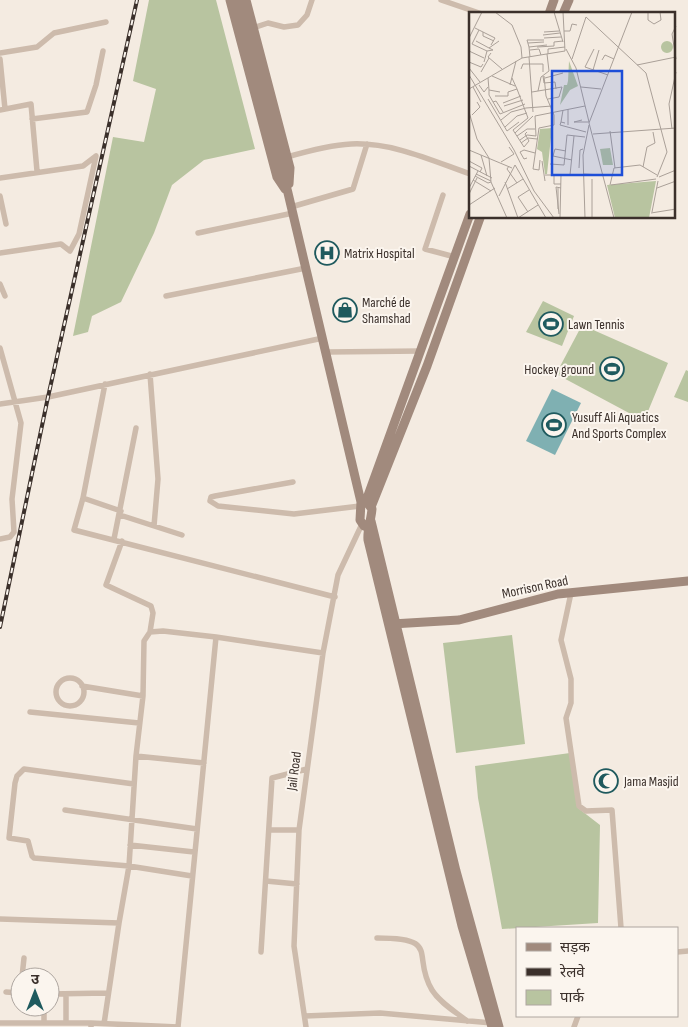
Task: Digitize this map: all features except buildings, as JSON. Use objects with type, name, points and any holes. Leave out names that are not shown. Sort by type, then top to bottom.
[{"type":"street","points":[[230,0],[277,177],[288,193]]},
{"type":"street","points":[[237,0],[284,177],[364,504],[368,540],[393,624],[495,1025],[380,1013],[305,1016]]},
{"type":"street","points":[[246,0],[290,168],[288,193]]},
{"type":"street","points":[[253,28],[268,23],[284,27],[298,25],[307,15],[312,0]]},
{"type":"street","points":[[441,0],[462,3],[478,12]]},
{"type":"street","points":[[550,12],[554,0]]},
{"type":"street","points":[[0,53],[37,47],[54,33],[106,22]]},
{"type":"street","points":[[32,119],[86,112],[96,85],[103,51]]},
{"type":"street","points":[[0,58],[3,110],[31,104],[37,171]]},
{"type":"street","points":[[287,157],[311,150],[350,144],[367,144],[410,153],[469,174]]},
{"type":"street","points":[[198,233],[292,210],[354,189],[367,144]]},
{"type":"street","points":[[0,178],[37,171],[83,166],[96,156],[79,234],[70,251],[61,244],[0,253]]},
{"type":"street","points":[[443,195],[425,249],[455,257]]},
{"type":"street","points":[[0,196],[6,224]]},
{"type":"street","points":[[364,504],[469,217]]},
{"type":"street","points":[[364,504],[427,366],[480,219]]},
{"type":"street","points":[[166,296],[306,268]]},
{"type":"street","points":[[0,284],[5,296]]},
{"type":"street","points":[[0,404],[48,397],[323,338]]},
{"type":"street","points":[[0,348],[21,423],[12,499],[14,532],[10,537],[0,539]]},
{"type":"street","points":[[327,352],[421,351]]},
{"type":"street","points":[[150,374],[158,479],[154,526]]},
{"type":"street","points":[[105,384],[83,498],[74,530],[335,597]]},
{"type":"street","points":[[114,539],[121,513],[136,428]]},
{"type":"street","points":[[293,482],[215,496],[211,497],[210,502],[218,506],[294,514],[364,504]]},
{"type":"street","points":[[83,498],[182,535]]},
{"type":"street","name":"Jail Road","points":[[306,1027],[294,946],[298,830],[323,653],[338,575],[367,524]]},
{"type":"street","points":[[104,1024],[107,994],[129,866],[136,756],[143,696],[144,641],[150,632],[153,613],[151,606],[106,585],[122,541]]},
{"type":"street","name":"Morrison Road","points":[[393,624],[459,620],[558,594],[688,581]]},
{"type":"street","points":[[571,593],[561,640],[571,679],[571,703],[566,718],[567,727],[580,806],[586,811],[612,810],[621,927]]},
{"type":"street","points":[[150,632],[163,630],[323,653]]},
{"type":"street","points":[[0,1023],[18,1025],[104,1024],[179,1027],[194,852],[216,637]]},
{"type":"street","points":[[82,686],[83,696],[76,704],[65,705],[57,698],[56,687],[63,679],[74,679],[82,686],[143,696]]},
{"type":"street","points":[[30,712],[139,723]]},
{"type":"street","points":[[136,756],[204,763]]},
{"type":"street","points":[[134,784],[24,769],[17,776],[15,783],[9,838],[28,841],[34,858],[129,866],[192,876]]},
{"type":"street","points":[[261,952],[272,778],[307,769]]},
{"type":"street","points":[[65,810],[197,829]]},
{"type":"street","points":[[269,830],[298,830]]},
{"type":"street","points":[[130,845],[194,852]]},
{"type":"street","points":[[266,881],[297,884]]},
{"type":"street","points":[[0,919],[119,923]]},
{"type":"street","points":[[377,938],[404,940],[418,945],[423,952],[428,982],[433,991],[467,1021]]},
{"type":"street","points":[[23,967],[24,958]]},
{"type":"street","points":[[6,992],[10,992]]},
{"type":"street","points":[[60,994],[107,994]]},
{"type":"street","points":[[66,994],[68,1024]]},
{"type":"green space","points":[[149,0],[216,0],[255,149],[204,160],[172,185],[154,233],[121,302],[92,316],[88,332],[73,336],[113,137],[144,142],[156,89],[133,81]]},
{"type":"green space","name":"Lawn Tennis","points":[[543,301],[574,316],[562,346],[526,332]]},
{"type":"green space","name":"Hockey ground","points":[[582,325],[668,363],[644,421],[556,374]]},
{"type":"green space","points":[[686,370],[688,371],[688,402],[674,397]]},
{"type":"green space","points":[[512,635],[525,744],[456,753],[443,643]]},
{"type":"green space","points":[[570,753],[578,808],[600,825],[598,923],[502,929],[478,798],[475,766]]},
{"type":"water","points":[[552,389],[581,403],[555,455],[526,441]]},
{"type":"railway","points":[[0,627],[48,397],[137,0]]},
{"type":"place","name":"Matrix Hospital","points":[[327,253]]},
{"type":"place","name":"Marché de Shamshad","points":[[345,310]]},
{"type":"place","name":"Lawn Tennis","points":[[551,324]]},
{"type":"place","name":"Hockey ground","points":[[612,369]]},
{"type":"place","name":"Yusuff Ali Aquatics And Sports Complex","points":[[554,425]]},
{"type":"place","name":"Jama Masjid","points":[[606,781]]}]
